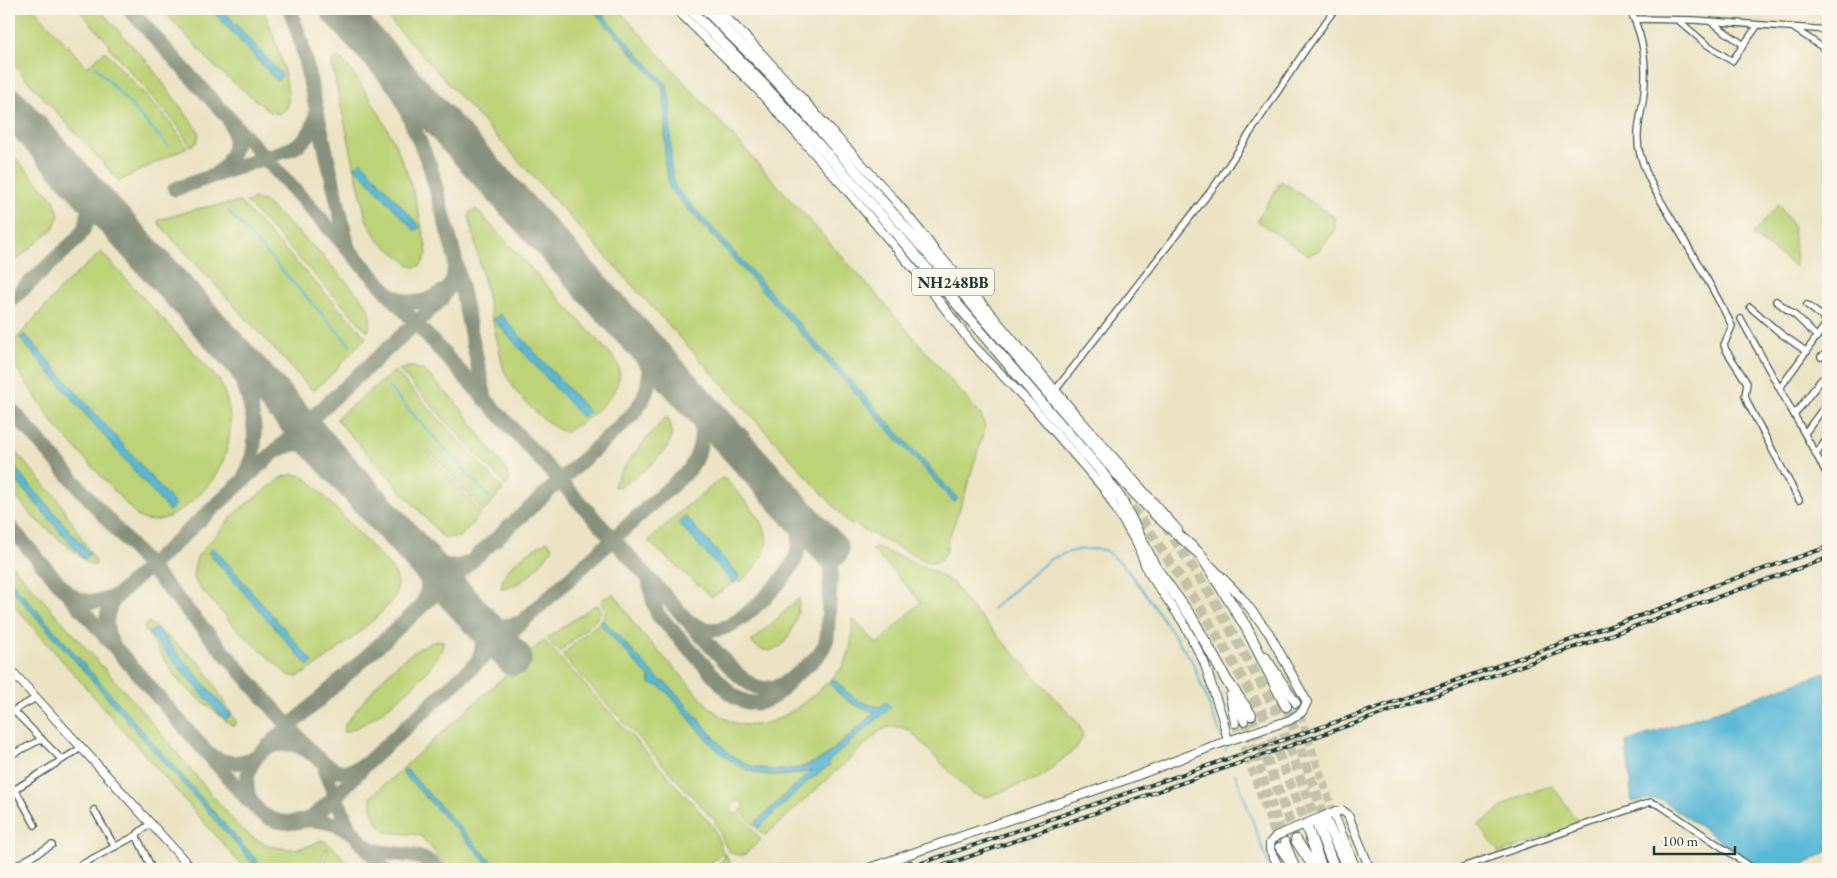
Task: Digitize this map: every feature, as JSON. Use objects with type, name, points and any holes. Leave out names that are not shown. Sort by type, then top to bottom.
[{"type":"highway","name":"NH248BB","points":[[689,9],[764,84],[863,194],[1100,470],[1130,515],[1155,566],[1192,618],[1227,681]]},
{"type":"highway","name":"NH248BB","points":[[705,9],[773,77],[935,258],[1052,393],[1125,483],[1157,516],[1201,555]]},
{"type":"highway","points":[[1201,555],[1246,627],[1291,705]]},
{"type":"highway","points":[[1227,681],[1248,718]]},
{"type":"highway","points":[[1321,821],[1322,869]]},
{"type":"highway","points":[[1321,821],[1335,869]]},
{"type":"highway","points":[[1321,821],[1348,869]]},
{"type":"highway","points":[[1296,840],[1315,869]]},
{"type":"street","points":[[676,9],[757,89],[924,280],[972,344],[1034,408],[1104,489],[1137,544],[1148,572],[1183,622],[1204,662],[1224,720],[1228,740]]},
{"type":"street","points":[[717,9],[855,156],[927,239],[935,258]]},
{"type":"street","points":[[1052,393],[1216,184],[1334,9]]},
{"type":"street","points":[[1629,9],[1645,50],[1645,80],[1638,137],[1642,161],[1660,199],[1730,322],[1732,329],[1725,342],[1726,350],[1747,383],[1745,396],[1748,404],[1799,500]]},
{"type":"street","points":[[1634,18],[1828,30]]},
{"type":"street","points":[[1678,20],[1706,44],[1730,61],[1733,60],[1744,46],[1758,25]]},
{"type":"street","points":[[1710,22],[1744,46]]},
{"type":"street","points":[[1792,27],[1828,51]]},
{"type":"street","points":[[1776,301],[1797,317],[1817,337]]},
{"type":"street","points":[[1780,388],[1828,321],[1807,305]]},
{"type":"street","points":[[1750,307],[1780,333],[1807,352]]},
{"type":"street","points":[[1741,319],[1828,476]]},
{"type":"street","points":[[1821,357],[1828,352]]},
{"type":"street","points":[[1795,414],[1822,380],[1828,376]]},
{"type":"street","points":[[1806,434],[1828,402]]},
{"type":"street","points":[[1817,454],[1827,441]]},
{"type":"street","points":[[866,869],[1132,778],[1228,740],[1290,720],[1302,712],[1307,702],[1269,632],[1241,597],[1201,555]]},
{"type":"street","points":[[9,668],[192,869]]},
{"type":"street","points":[[1227,681],[1235,723]]},
{"type":"street","points":[[36,698],[11,712],[42,739],[62,760]]},
{"type":"street","points":[[9,756],[42,739]]},
{"type":"street","points":[[9,792],[81,748]]},
{"type":"street","points":[[15,789],[35,825]]},
{"type":"street","points":[[1457,869],[1651,802],[1661,806],[1754,869]]},
{"type":"street","points":[[94,810],[115,847]]},
{"type":"street","points":[[1280,869],[1270,850],[1270,844],[1276,836],[1336,811],[1343,811],[1348,815],[1370,869]]},
{"type":"street","points":[[1321,821],[1356,869]]},
{"type":"street","points":[[73,869],[137,835],[150,824]]},
{"type":"street","points":[[137,835],[152,869]]},
{"type":"street","points":[[10,869],[52,845]]},
{"type":"street","points":[[1282,845],[1296,869]]},
{"type":"green space","points":[[9,9],[34,9],[87,67],[105,51],[171,123],[187,147],[119,181],[9,60]]},
{"type":"green space","points":[[78,9],[99,9],[148,63],[197,129],[199,134],[197,142],[190,146],[178,126]]},
{"type":"green space","points":[[162,9],[211,9],[277,81],[282,75],[222,9],[263,9],[284,73],[287,87],[287,108],[279,114],[270,112],[214,66]]},
{"type":"green space","points":[[380,9],[618,9],[874,292],[981,415],[985,427],[963,500],[949,537],[946,553],[938,562],[930,563],[862,529],[854,523],[851,525]]},
{"type":"green space","points":[[336,57],[342,59],[374,105],[383,120],[406,171],[426,245],[427,254],[421,265],[414,267],[410,265],[378,240],[366,219],[332,65],[333,59]]},
{"type":"green space","points":[[9,151],[54,200],[59,215],[53,229],[9,266]]},
{"type":"green space","points":[[1281,181],[1334,217],[1335,231],[1318,251],[1308,255],[1257,221]]},
{"type":"green space","points":[[255,199],[264,201],[317,250],[364,301],[370,316],[368,332],[246,202]]},
{"type":"green space","points":[[240,202],[366,337],[331,375],[313,391],[158,223],[159,220],[200,208]]},
{"type":"green space","points":[[1779,204],[1793,227],[1796,267],[1752,235]]},
{"type":"green space","points":[[476,209],[616,360],[619,371],[618,382],[613,392],[596,411],[567,432],[561,431],[547,422],[532,409],[516,391],[504,371],[469,216],[470,212]],"holes":[[[500,314],[589,412],[494,319]]]},
{"type":"green space","points":[[101,252],[219,380],[228,403],[230,419],[225,456],[215,476],[201,493],[169,517],[147,520],[137,516],[53,423],[9,357],[11,345],[63,286]],"holes":[[[24,334],[175,505],[169,511],[20,338]]]},
{"type":"green space","points":[[409,367],[423,370],[459,406],[505,469],[510,479],[506,486],[399,370]]},
{"type":"green space","points":[[395,371],[503,489],[483,511],[429,450],[427,452],[481,513],[460,537],[445,538],[440,534],[337,419]]},
{"type":"green space","points":[[667,417],[671,428],[671,438],[659,458],[621,486],[614,487],[628,462]]},
{"type":"green space","points":[[9,445],[57,498],[96,564],[93,566],[89,564],[34,518],[9,489],[9,472],[84,559],[90,554],[9,461]]},
{"type":"green space","points":[[293,474],[304,476],[312,483],[394,571],[397,579],[397,591],[391,602],[367,626],[320,663],[297,677],[288,675],[236,628],[197,585],[193,574],[197,557],[237,511],[281,478]]},
{"type":"green space","points":[[722,478],[726,480],[759,517],[767,540],[764,553],[755,567],[740,582],[737,581],[712,597],[649,542],[682,510]]},
{"type":"green space","points":[[547,541],[553,548],[537,568],[517,584],[501,588],[506,572],[518,560]]},
{"type":"green space","points":[[874,547],[906,559],[933,571],[953,583],[964,599],[1079,724],[1083,737],[1076,748],[1041,777],[987,797],[971,793],[909,730],[891,727],[880,731],[766,835],[762,834],[740,811],[745,806],[739,799],[729,808],[735,815],[738,813],[760,838],[760,841],[744,855],[732,853],[725,844],[715,821],[562,655],[603,619],[606,611],[601,600],[613,594],[640,632],[712,709],[724,718],[746,725],[757,725],[779,719],[819,690],[842,666],[847,658],[850,647],[853,619],[877,644],[921,602],[872,549]],"holes":[[[649,677],[664,682],[729,754],[751,766],[774,770],[799,768],[821,760],[876,711],[862,708],[850,702],[830,683],[834,679],[860,701],[880,707],[828,762],[829,765],[808,781],[758,828],[754,824],[813,770],[787,775],[765,775],[746,769],[728,759],[698,729],[668,693],[659,686],[650,683]]]},
{"type":"green space","points":[[9,562],[143,712],[237,825],[253,838],[281,848],[301,848],[322,840],[340,854],[348,865],[348,869],[319,869],[329,850],[327,848],[316,869],[264,869],[9,579]]},
{"type":"green space","points":[[9,586],[258,869],[245,869],[9,600]]},
{"type":"green space","points":[[799,598],[796,619],[792,630],[779,647],[771,650],[762,649],[751,642]]},
{"type":"green space","points":[[595,605],[599,606],[601,611],[596,620],[559,652],[547,638]]},
{"type":"green space","points":[[149,622],[202,665],[237,723],[234,726],[180,683],[146,631],[144,626]]},
{"type":"green space","points":[[439,640],[443,641],[440,652],[419,680],[386,709],[354,729],[343,732],[346,723],[387,674],[411,654]]},
{"type":"green space","points":[[544,640],[713,826],[723,852],[730,862],[728,869],[712,869],[725,858],[721,854],[705,869],[498,869],[406,769],[403,772],[493,869],[449,869],[420,835],[386,832],[379,824],[374,816],[371,797]]},
{"type":"green space","points":[[1552,785],[1580,825],[1499,853],[1479,825],[1513,799]]},
{"type":"water","points":[[211,9],[222,9],[282,75],[277,81]]},
{"type":"water","points":[[592,9],[597,9],[667,85],[670,102],[671,167],[675,187],[958,499],[954,502],[670,189],[665,166],[665,103],[662,86]]},
{"type":"water","points":[[361,161],[420,227],[415,231],[355,167]]},
{"type":"water","points":[[500,314],[589,412],[582,417],[493,319]]},
{"type":"water","points":[[25,334],[176,505],[169,511],[20,338]]},
{"type":"water","points":[[9,461],[90,554],[84,559],[9,472]]},
{"type":"water","points":[[685,516],[740,577],[733,583],[678,522]]},
{"type":"water","points":[[213,547],[313,662],[308,666],[208,552]]},
{"type":"water","points":[[9,579],[264,869],[258,869],[9,586]]},
{"type":"water","points":[[603,620],[656,676],[674,691],[725,750],[734,757],[753,766],[768,770],[785,770],[801,768],[815,762],[840,745],[875,712],[855,705],[840,695],[829,683],[834,679],[849,694],[866,704],[880,707],[886,702],[891,707],[828,762],[830,765],[808,781],[758,828],[754,824],[812,770],[786,775],[763,774],[744,768],[728,758],[698,729],[668,693],[659,686],[650,684],[649,677],[600,624]]},
{"type":"water","points":[[156,628],[231,715],[225,720],[149,633]]},
{"type":"water","points":[[1828,672],[1828,851],[1797,869],[1761,869],[1662,800],[1649,799],[1632,802],[1626,742]]},
{"type":"water","points":[[406,769],[498,869],[493,869],[402,772]]},
{"type":"waterway","points":[[95,66],[169,147]]},
{"type":"waterway","points":[[228,211],[351,346]]},
{"type":"waterway","points":[[389,388],[490,498]]},
{"type":"waterway","points":[[992,609],[1049,560],[1077,550],[1105,550],[1122,564],[1140,586],[1192,661],[1222,738]]},
{"type":"waterway","points":[[1225,747],[1226,751]]},
{"type":"waterway","points":[[1235,773],[1270,869]]},
{"type":"taxiway","points":[[129,9],[730,667],[747,682],[756,687],[765,689],[786,682],[816,658],[825,644],[827,638],[831,571],[829,557],[823,540]]},
{"type":"taxiway","points":[[290,9],[301,42],[348,248]]},
{"type":"taxiway","points":[[353,25],[399,93],[430,166],[454,254],[485,398]]},
{"type":"taxiway","points":[[175,189],[293,148],[309,134],[314,125],[316,114]]},
{"type":"taxiway","points":[[217,173],[228,162],[233,149],[234,134],[229,120]]},
{"type":"taxiway","points":[[9,302],[76,240],[86,225],[88,217],[87,202],[76,179]]},
{"type":"taxiway","points":[[65,590],[71,595],[91,602],[98,602],[119,594],[441,300],[453,280],[455,263]]},
{"type":"taxiway","points":[[394,296],[406,301],[418,302],[430,299],[442,292]]},
{"type":"taxiway","points":[[208,324],[230,357],[248,396],[253,417],[254,437],[252,457],[245,476]]},
{"type":"taxiway","points":[[208,754],[226,762],[244,761],[257,756],[630,417],[643,399],[649,380],[647,361],[640,341]]},
{"type":"taxiway","points":[[257,756],[249,770],[247,783],[249,796],[255,807],[264,815],[276,821],[290,822],[306,820],[320,811],[370,760],[689,470],[698,453],[701,435],[700,417],[693,398]]},
{"type":"taxiway","points":[[9,407],[315,756]]},
{"type":"taxiway","points":[[281,449],[295,444],[302,444],[320,451],[332,460]]},
{"type":"taxiway","points":[[690,622],[706,629],[723,628],[742,617],[776,586],[792,565],[798,551],[799,532],[794,508]]},
{"type":"taxiway","points":[[9,526],[249,801]]},
{"type":"taxiway","points":[[420,557],[432,563],[449,567],[468,563]]},
{"type":"taxiway","points":[[420,557],[428,581],[427,593],[422,605]]},
{"type":"taxiway","points":[[649,580],[658,615],[730,693],[738,699],[754,703],[768,700],[788,683]]},
{"type":"taxiway","points":[[111,641],[107,629],[107,616],[111,605],[119,594]]},
{"type":"taxiway","points":[[471,612],[495,625],[508,626],[522,622]]},
{"type":"taxiway","points":[[473,616],[482,640],[481,652],[476,664]]},
{"type":"taxiway","points":[[269,747],[285,744],[298,746],[338,771],[350,771],[363,765]]},
{"type":"taxiway","points":[[325,772],[349,827],[384,869]]},
{"type":"taxiway","points":[[307,820],[331,823],[354,834]]},
{"type":"taxiway","points":[[366,846],[384,852],[422,858],[438,869]]},
{"type":"runway","points":[[338,9],[831,550]]},
{"type":"runway","points":[[9,105],[514,658]]},
{"type":"tunnel","points":[[681,9],[694,21]]},
{"type":"tunnel","points":[[851,157],[897,210]]},
{"type":"tunnel","points":[[868,210],[969,325]]},
{"type":"tunnel","points":[[1121,497],[1140,517],[1198,604],[1263,714],[1306,825]]},
{"type":"tunnel","points":[[1165,525],[1212,597],[1275,708],[1316,822]]},
{"type":"tunnel","points":[[1296,703],[1335,817]]},
{"type":"tunnel","points":[[1286,706],[1325,819]]},
{"type":"tunnel","points":[[1251,715],[1296,840]]},
{"type":"tunnel","points":[[1244,721],[1285,842]]},
{"type":"tunnel","points":[[1235,723],[1279,847]]},
{"type":"railway","points":[[904,869],[1386,705],[1670,605],[1713,586],[1828,547]]},
{"type":"railway","points":[[933,869],[1828,558]]},
{"type":"railway","points":[[890,869],[911,862]]}]
